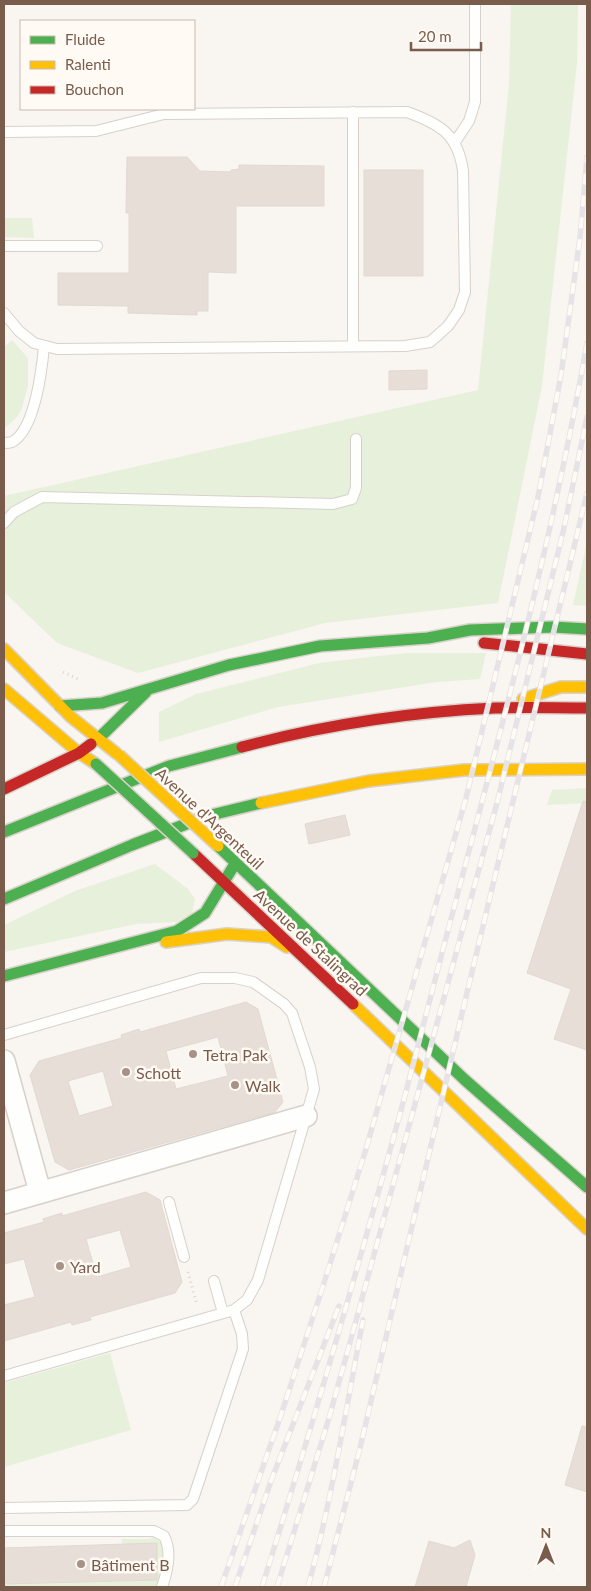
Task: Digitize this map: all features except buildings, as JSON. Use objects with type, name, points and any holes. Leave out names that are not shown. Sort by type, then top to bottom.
[{"type":"main road","points":[[60,706],[102,703],[229,665],[320,646],[428,638],[470,630],[553,627],[587,629]]},
{"type":"main road","points":[[428,638],[587,654]]},
{"type":"main road","name":"Avenue d'Argenteuil","points":[[4,649],[96,740],[119,755],[395,1012],[465,1080],[587,1187]]},
{"type":"main road","points":[[496,708],[561,687],[587,687]]},
{"type":"main road","name":"Avenue de Stalingrad","points":[[4,689],[80,753],[96,764],[193,853],[587,1229]]},
{"type":"main road","points":[[4,789],[80,753],[147,691]]},
{"type":"main road","points":[[4,832],[169,766],[271,739],[398,716],[496,708],[587,708]]},
{"type":"main road","points":[[4,899],[132,844],[207,816],[284,798],[369,782],[464,770],[587,769]]},
{"type":"main road","points":[[4,976],[177,931],[205,913],[236,864]]},
{"type":"main road","points":[[102,950],[227,934],[271,937],[305,958]]},
{"type":"street","points":[[4,1062],[40,1192]]},
{"type":"street","points":[[4,1203],[306,1116]]},
{"type":"lane","points":[[455,142],[469,121],[475,102],[475,4]]},
{"type":"lane","points":[[353,112],[354,346]]},
{"type":"lane","points":[[4,132],[96,131],[164,114],[406,112],[424,118],[443,130],[455,142],[461,156],[463,171],[465,292],[459,310],[448,326],[430,342],[405,346],[57,349],[34,343],[19,332],[4,313]]},
{"type":"lane","points":[[4,246],[97,246]]},
{"type":"lane","points":[[4,444],[12,442],[19,436],[29,416],[41,377],[44,346]]},
{"type":"lane","points":[[4,523],[14,512],[42,497],[333,504],[352,499],[356,488],[356,439]]},
{"type":"lane","points":[[4,1035],[200,978],[236,978],[253,982],[284,1004],[292,1013],[310,1067],[314,1090],[258,1280],[247,1300],[234,1310],[223,1314],[4,1376]]},
{"type":"lane","points":[[169,1202],[184,1257]]},
{"type":"lane","points":[[214,1281],[223,1314]]},
{"type":"lane","points":[[4,1508],[186,1505],[193,1499],[243,1349],[242,1334],[234,1310]]},
{"type":"lane","points":[[4,1531],[154,1531],[164,1536],[168,1548],[162,1587]]},
{"type":"path","points":[[184,1257],[202,1320]]},
{"type":"green space","points":[[511,4],[578,4],[577,63],[542,386],[498,603],[325,623],[138,673],[57,643],[4,592],[4,496],[478,390],[509,84]]},
{"type":"green space","points":[[4,218],[32,218],[34,238],[4,237]]},
{"type":"green space","points":[[12,340],[28,358],[28,386],[22,408],[17,417],[4,429],[4,347]]},
{"type":"green space","points":[[587,542],[587,606],[573,605]]},
{"type":"green space","points":[[406,653],[486,653],[480,679],[437,682],[278,707],[159,742],[159,712],[196,694],[319,663]]},
{"type":"green space","points":[[587,788],[587,803],[547,805],[552,790]]},
{"type":"green space","points":[[155,864],[188,889],[195,899],[192,913],[177,922],[136,924],[4,952],[4,925],[75,891]]},
{"type":"green space","points":[[110,1353],[131,1430],[4,1467],[4,1383]]},
{"type":"green space","points":[[156,1536],[163,1542],[164,1562],[156,1587],[4,1587],[4,1584],[157,1580],[157,1543],[122,1544],[122,1539],[149,1539]]},
{"type":"railway","points":[[221,1587],[281,1415],[366,1149],[466,798],[538,497],[561,375],[580,238],[587,157]]},
{"type":"railway","points":[[262,1587],[317,1406],[403,1103],[486,787],[558,492],[587,343]]},
{"type":"railway","points":[[277,1587],[329,1418],[497,803],[564,528],[587,417]]},
{"type":"railway","points":[[324,1587],[360,1448],[587,493]]},
{"type":"railway","points":[[235,1587],[271,1481],[339,1306]]},
{"type":"railway","points":[[308,1587],[331,1487],[363,1320]]},
{"type":"traffic: fast","points":[[60,706],[102,703],[229,665],[320,646],[428,638],[470,630],[553,627],[587,629]]},
{"type":"traffic: fast","points":[[97,740],[146,692]]},
{"type":"traffic: fast","points":[[4,832],[169,766],[242,747]]},
{"type":"traffic: fast","points":[[96,764],[193,853]]},
{"type":"traffic: fast","points":[[4,899],[132,845],[207,816],[261,803]]},
{"type":"traffic: fast","points":[[218,846],[465,1080],[587,1187]]},
{"type":"traffic: fast","points":[[4,976],[177,931],[205,913],[233,867]]},
{"type":"traffic: slow","points":[[4,649],[71,717],[116,753]]},
{"type":"traffic: slow","points":[[523,699],[561,687],[587,687]]},
{"type":"traffic: slow","points":[[4,689],[79,753],[96,764]]},
{"type":"traffic: slow","points":[[119,755],[218,846]]},
{"type":"traffic: slow","points":[[261,803],[369,781],[464,770],[587,769]]},
{"type":"traffic: slow","points":[[166,942],[227,934],[271,937],[287,947]]},
{"type":"traffic: slow","points":[[353,1004],[587,1229]]},
{"type":"traffic: jam","points":[[484,643],[587,654]]},
{"type":"traffic: jam","points":[[242,747],[304,732],[399,716],[495,708],[587,708]]},
{"type":"traffic: jam","points":[[4,789],[79,753],[91,744]]},
{"type":"traffic: jam","points":[[193,853],[353,1004]]},
{"type":"place","name":"Tetra Pak","points":[[193,1054]]},
{"type":"place","name":"Schott","points":[[126,1072]]},
{"type":"place","name":"Walk","points":[[235,1085]]},
{"type":"place","name":"Yard","points":[[60,1266]]},
{"type":"place","name":"Bâtiment B","points":[[81,1564]]}]
